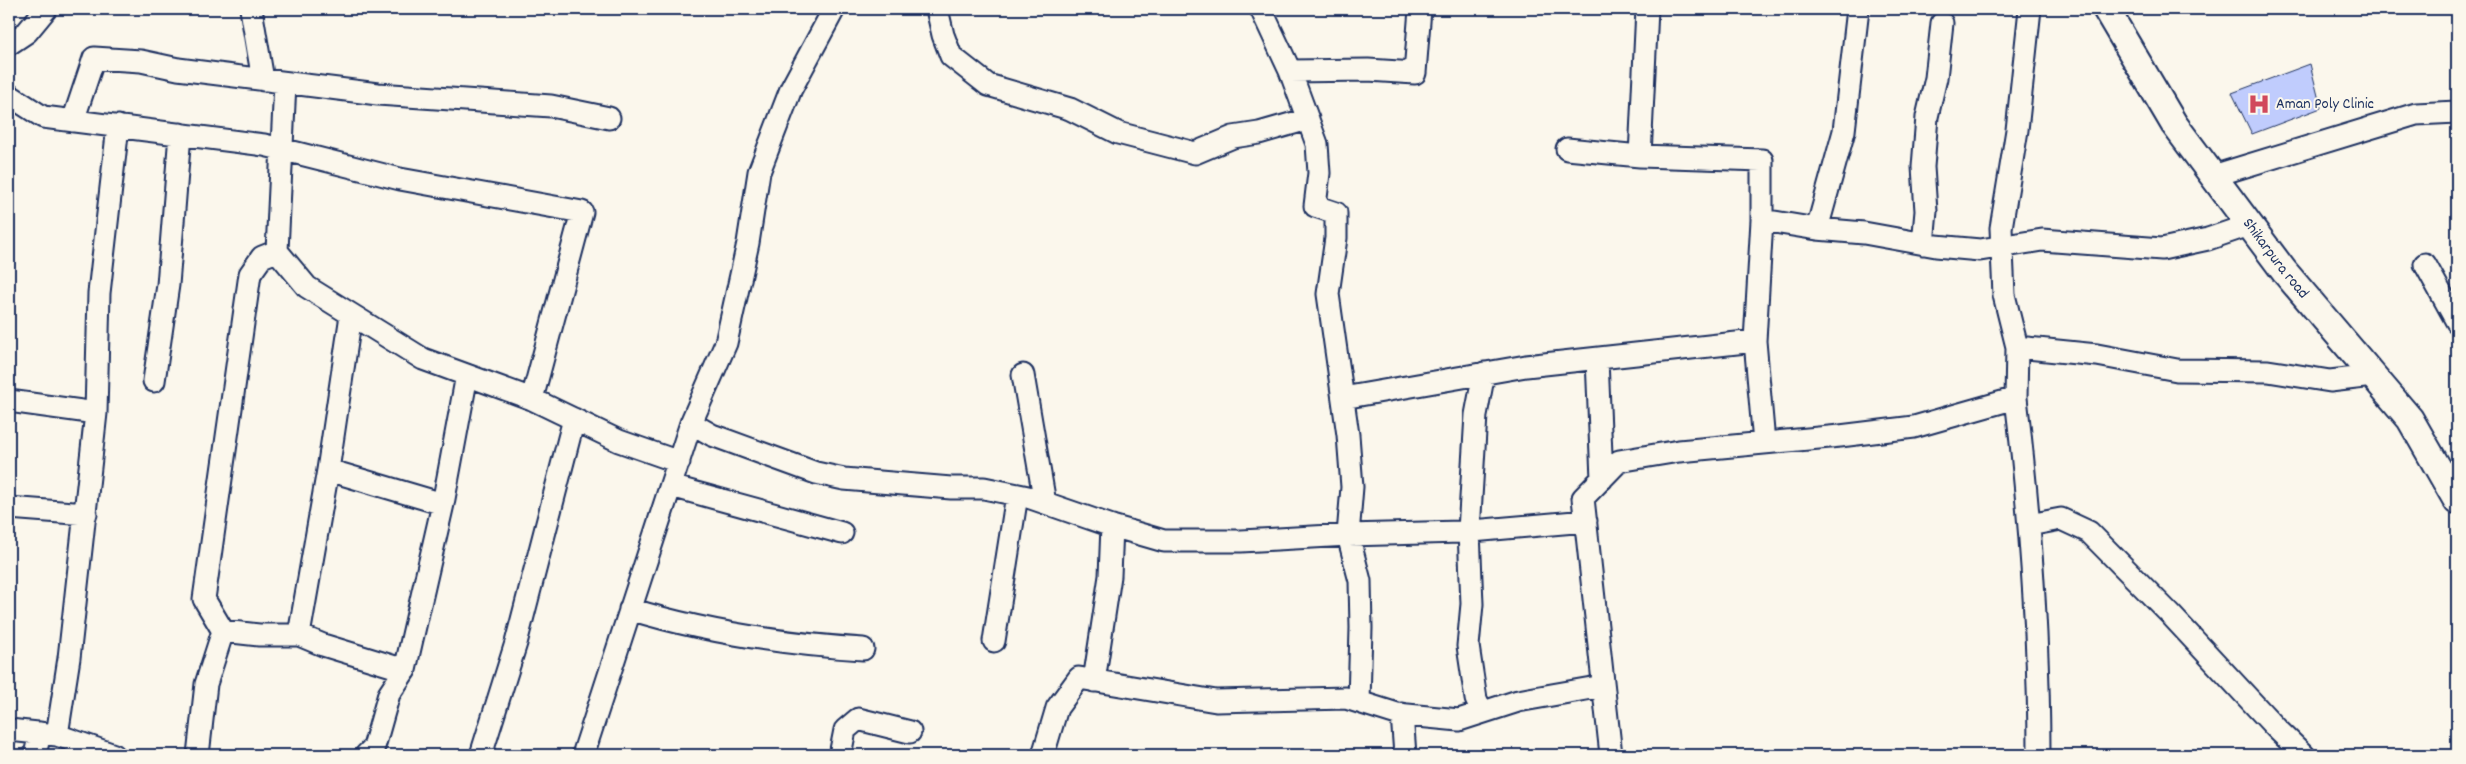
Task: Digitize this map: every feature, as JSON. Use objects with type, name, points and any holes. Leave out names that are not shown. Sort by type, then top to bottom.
[{"type":"street","points":[[9,44],[28,32],[46,9]]},
{"type":"street","points":[[251,9],[263,80]]},
{"type":"street","points":[[583,755],[691,423],[726,344],[748,243],[759,172],[791,90],[834,9]]},
{"type":"street","points":[[937,9],[942,36],[951,56],[988,85],[1070,109],[1118,133],[1195,153],[1233,137],[1259,133],[1308,119]]},
{"type":"street","points":[[1261,9],[1290,71],[1317,144],[1318,164],[1315,206],[1336,212],[1336,238],[1328,294],[1335,329],[1352,487],[1348,535],[1360,581],[1362,628],[1359,702]]},
{"type":"street","points":[[1290,71],[1368,70],[1414,73],[1420,9]]},
{"type":"street","points":[[1640,156],[1647,9]]},
{"type":"street","points":[[1817,229],[1844,131],[1858,9]]},
{"type":"street","points":[[2030,9],[2017,130],[2001,228],[2004,296],[2017,347],[2016,398],[2029,525],[2039,698],[2039,755]]},
{"type":"street","name":"Shikarpura road","points":[[2106,9],[2174,124],[2284,271],[2410,419],[2457,501]]},
{"type":"street","points":[[1923,244],[1926,211],[1923,167],[1927,117],[1936,78],[1942,23]]},
{"type":"street","points":[[74,120],[94,58],[141,61],[178,69],[378,94],[551,106],[608,118]]},
{"type":"street","points":[[285,82],[277,251],[307,287],[423,359],[532,399],[619,441],[679,462]]},
{"type":"street","points":[[9,94],[43,117],[281,149],[400,179],[582,212],[532,399]]},
{"type":"street","points":[[2213,176],[2416,114],[2457,112]]},
{"type":"street","points":[[35,755],[48,734],[69,658],[96,412],[99,293],[118,126]]},
{"type":"street","points":[[154,382],[168,285],[180,134]]},
{"type":"street","points":[[1567,149],[1640,156],[1762,160],[1762,220],[1755,341],[1764,443]]},
{"type":"street","points":[[1762,220],[1817,229],[1864,233],[1923,244],[1980,250],[2042,240],[2162,249],[2208,239],[2249,225]]},
{"type":"street","points":[[198,755],[206,684],[223,631],[204,599],[250,274],[262,257],[277,251]]},
{"type":"street","points":[[2425,264],[2457,322]]},
{"type":"street","points":[[299,634],[328,470],[351,315]]},
{"type":"street","points":[[1342,398],[1484,373],[1597,358],[1755,341]]},
{"type":"street","points":[[2017,347],[2096,355],[2177,370],[2268,372],[2330,381],[2373,376]]},
{"type":"street","points":[[1597,358],[1602,479]]},
{"type":"street","points":[[1482,712],[1476,699],[1468,646],[1472,604],[1469,531],[1476,415],[1484,373]]},
{"type":"street","points":[[366,755],[374,747],[389,694],[405,670],[443,504],[467,375]]},
{"type":"street","points":[[1023,375],[1044,503]]},
{"type":"street","points":[[1611,755],[1583,498],[1619,461],[1679,451],[1914,427],[2016,398]]},
{"type":"street","points":[[9,401],[96,412]]},
{"type":"street","points":[[481,755],[516,643],[574,419]]},
{"type":"street","points":[[691,423],[721,438],[816,472],[844,479],[951,488],[984,488],[1017,495],[1164,541],[1241,541],[1469,531],[1586,521]]},
{"type":"street","points":[[328,470],[443,504]]},
{"type":"street","points":[[671,486],[842,533]]},
{"type":"street","points":[[994,641],[1017,495]]},
{"type":"street","points":[[9,508],[86,514]]},
{"type":"street","points":[[2029,525],[2060,519],[2089,532],[2304,755]]},
{"type":"street","points":[[1094,681],[1110,576],[1112,526]]},
{"type":"street","points":[[630,609],[660,618],[782,643],[863,649]]},
{"type":"street","points":[[223,631],[259,635],[299,634],[323,645],[405,670]]},
{"type":"street","points":[[1043,755],[1057,708],[1079,678],[1216,701],[1346,698],[1402,714],[1459,720],[1518,701],[1603,686]]},
{"type":"street","points":[[1402,714],[1404,755]]},
{"type":"street","points":[[840,755],[845,730],[858,719],[910,732]]},
{"type":"street","points":[[9,730],[48,734],[114,755]]},
{"type":"building","points":[[2310,64],[2321,108],[2252,134],[2232,93]]},
{"type":"place","name":"Aman Poly Clinic","points":[[2259,104]]}]
